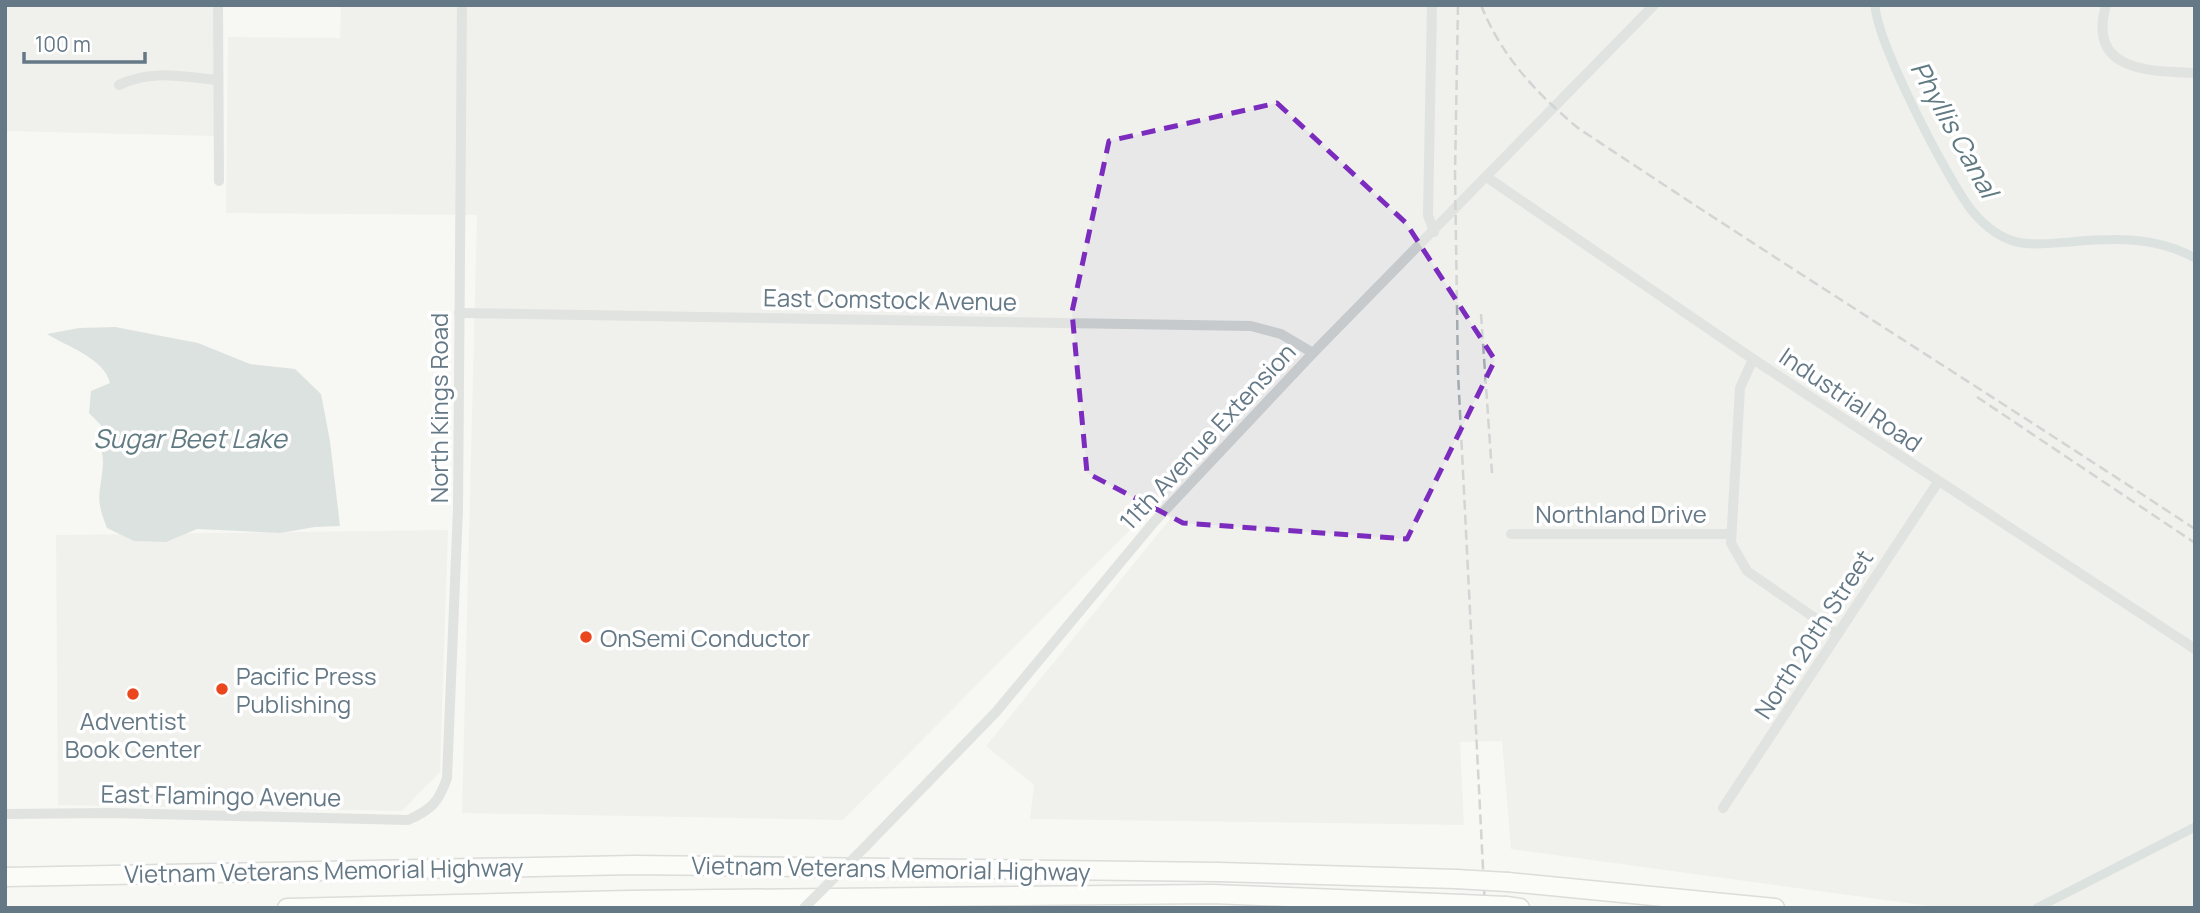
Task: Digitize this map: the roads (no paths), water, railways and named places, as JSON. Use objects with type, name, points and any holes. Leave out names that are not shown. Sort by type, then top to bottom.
[{"type":"highway","name":"Vietnam Veterans Memorial Highway","points":[[5,877],[648,866],[1218,872],[1508,882],[1775,908]]},
{"type":"highway","name":"Vietnam Veterans Memorial Highway","points":[[288,908],[629,900],[1199,894],[1513,907]]},
{"type":"street","points":[[218,5],[219,181]]},
{"type":"street","name":"North Kings Road","points":[[433,807],[447,778],[452,697],[458,508],[462,5]]},
{"type":"street","points":[[1432,5],[1428,215],[1434,232]]},
{"type":"street","name":"11th Avenue Extension","points":[[804,908],[996,712],[1140,537],[1313,353],[1488,178],[1654,5]]},
{"type":"street","points":[[2106,5],[2103,17],[2104,41],[2112,55],[2143,71],[2195,72]]},
{"type":"street","points":[[119,85],[134,78],[155,74],[218,80]]},
{"type":"street","name":"Industrial Road","points":[[1488,178],[1753,359],[2195,649]]},
{"type":"street","name":"East Comstock Avenue","points":[[459,313],[1251,326],[1281,334],[1313,353]]},
{"type":"street","points":[[1753,359],[1740,388],[1731,543],[1747,571],[1838,634]]},
{"type":"street","name":"North 20th Street","points":[[1723,808],[1938,482]]},
{"type":"street","name":"Northland Drive","points":[[1511,534],[1731,534]]},
{"type":"street","name":"East Flamingo Avenue","points":[[5,814],[111,813],[408,820],[433,807]]},
{"type":"water","name":"Sugar Beet Lake","points":[[115,327],[198,343],[250,364],[295,369],[321,394],[330,441],[340,526],[280,533],[197,529],[166,542],[134,541],[107,528],[99,502],[103,463],[99,442],[101,425],[89,413],[91,391],[110,383],[101,367],[93,360],[47,334],[79,328]]},
{"type":"waterway","name":"Phyllis Canal","points":[[1875,5],[1888,49],[1915,111],[1962,196],[1987,226],[2011,240],[2023,243],[2134,240],[2165,246],[2195,258]]},
{"type":"waterway","name":"Phyllis Canal","points":[[2037,908],[2195,827]]},
{"type":"railway","points":[[1458,5],[1455,174],[1458,373],[1485,908]]},
{"type":"railway","points":[[1481,5],[1499,41],[1522,73],[1548,102],[1578,128],[2195,529]]},
{"type":"railway","points":[[1481,314],[1492,473]]},
{"type":"railway","points":[[1977,397],[2195,543]]},
{"type":"place","name":"OnSemi Conductor","points":[[586,637]]},
{"type":"place","name":"Pacific Press Publishing","points":[[222,689]]},
{"type":"place","name":"Adventist Book Center","points":[[133,694]]}]
